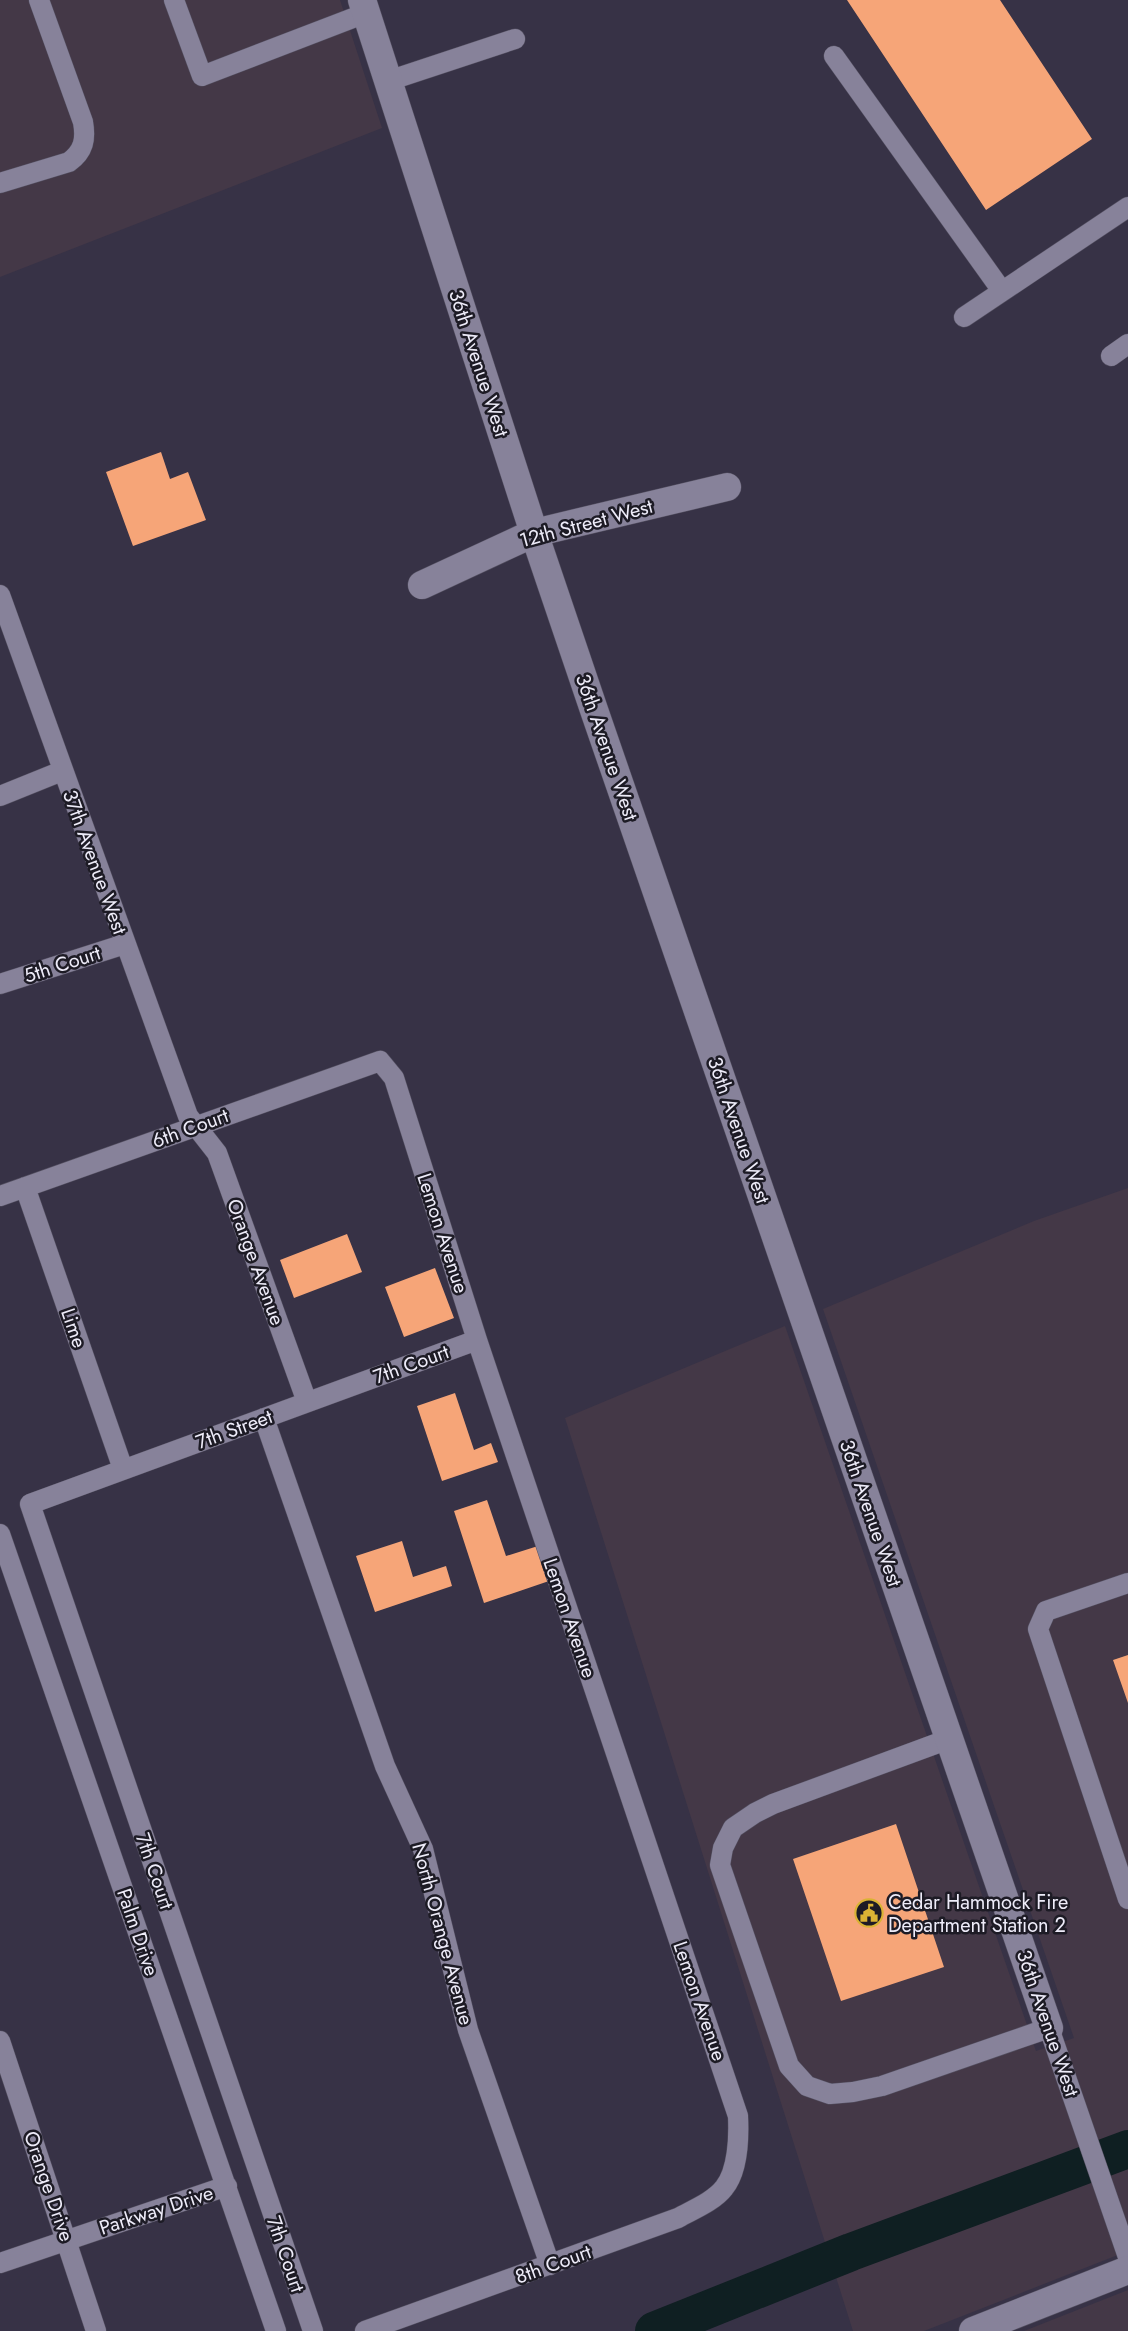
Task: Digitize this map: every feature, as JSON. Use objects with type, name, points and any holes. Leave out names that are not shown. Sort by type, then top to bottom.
[{"type":"street","name":"36th Avenue West","points":[[364,7],[534,533],[1049,2028]]},
{"type":"street","name":"12th Street West","points":[[422,585],[534,533],[727,487]]},
{"type":"street","points":[[973,2331],[1128,2270]]},
{"type":"lane","points":[[0,183],[69,162],[78,156],[84,145],[85,133],[83,122],[39,0]]},
{"type":"lane","points":[[174,0],[202,76],[364,7]]},
{"type":"lane","points":[[388,81],[515,38]]},
{"type":"lane","points":[[834,56],[1002,292]]},
{"type":"lane","points":[[964,317],[1128,207]]},
{"type":"lane","points":[[1111,356],[1128,344]]},
{"type":"lane","name":"37th Avenue West","points":[[2,607],[188,1116],[196,1126]]},
{"type":"lane","points":[[0,796],[62,771]]},
{"type":"lane","name":"5th Court","points":[[0,984],[125,944]]},
{"type":"lane","name":"6th Court","points":[[0,1196],[380,1061]]},
{"type":"lane","name":"Lemon Avenue","points":[[380,1061],[394,1078],[477,1340],[738,2116],[739,2144],[729,2179]]},
{"type":"lane","name":"Orange Avenue","points":[[196,1126],[217,1153],[307,1402]]},
{"type":"lane","name":"Lime","points":[[25,1187],[123,1469]]},
{"type":"lane","name":"7th Court","points":[[345,1388],[477,1340]]},
{"type":"lane","name":"7th Street","points":[[123,1469],[345,1388]]},
{"type":"lane","name":"North Orange Avenue","points":[[264,1418],[385,1766],[423,1849],[468,2030],[550,2264]]},
{"type":"lane","name":"7th Court","points":[[123,1469],[30,1504],[313,2331]]},
{"type":"lane","name":"Palm Drive","points":[[0,1534],[276,2331]]},
{"type":"lane","points":[[1128,1583],[1046,1611],[1038,1629],[1128,1899]]},
{"type":"lane","points":[[949,1739],[773,1804],[733,1828],[724,1848],[720,1864],[789,2066],[807,2086],[830,2094],[853,2092],[882,2086],[1049,2028]]},
{"type":"lane","name":"36th Avenue West","points":[[1049,2028],[1128,2257]]},
{"type":"lane","name":"Orange Drive","points":[[0,2041],[96,2331]]},
{"type":"lane","name":"8th Court","points":[[365,2331],[678,2218],[712,2198],[724,2188],[729,2179]]},
{"type":"lane","name":"Parkway Drive","points":[[0,2263],[66,2239],[227,2186]]},
{"type":"shaded area","points":[[0,0],[340,0],[382,128],[0,277]]},
{"type":"shaded area","points":[[1128,1188],[1128,2251],[924,2331],[853,2331],[565,1418],[785,1326],[1036,2051],[1074,2038],[823,1309],[1034,1221]]},
{"type":"shaded area","points":[[1128,2290],[1128,2331],[1024,2331]]},
{"type":"building","points":[[847,0],[1000,0],[1092,139],[986,210]]},
{"type":"building","points":[[161,452],[170,479],[188,472],[206,520],[133,546],[106,472]]},
{"type":"building","points":[[347,1234],[362,1272],[294,1298],[280,1260]]},
{"type":"building","points":[[435,1268],[454,1318],[404,1337],[385,1287]]},
{"type":"building","points":[[455,1393],[474,1450],[491,1443],[498,1462],[442,1481],[417,1406]]},
{"type":"building","points":[[487,1500],[506,1556],[538,1546],[549,1581],[484,1603],[454,1511]]},
{"type":"building","points":[[402,1541],[413,1577],[446,1566],[452,1586],[375,1612],[356,1556]]},
{"type":"building","points":[[1128,1655],[1128,1703],[1113,1660]]},
{"type":"building","name":"Cedar Hammock Fire Department Station 2","points":[[896,1824],[944,1967],[841,2001],[793,1859]]},
{"type":"waterway","points":[[654,2331],[851,2252],[1128,2149]]},
{"type":"place","name":"Cedar Hammock Fire Department Station 2","points":[[869,1913]]}]
